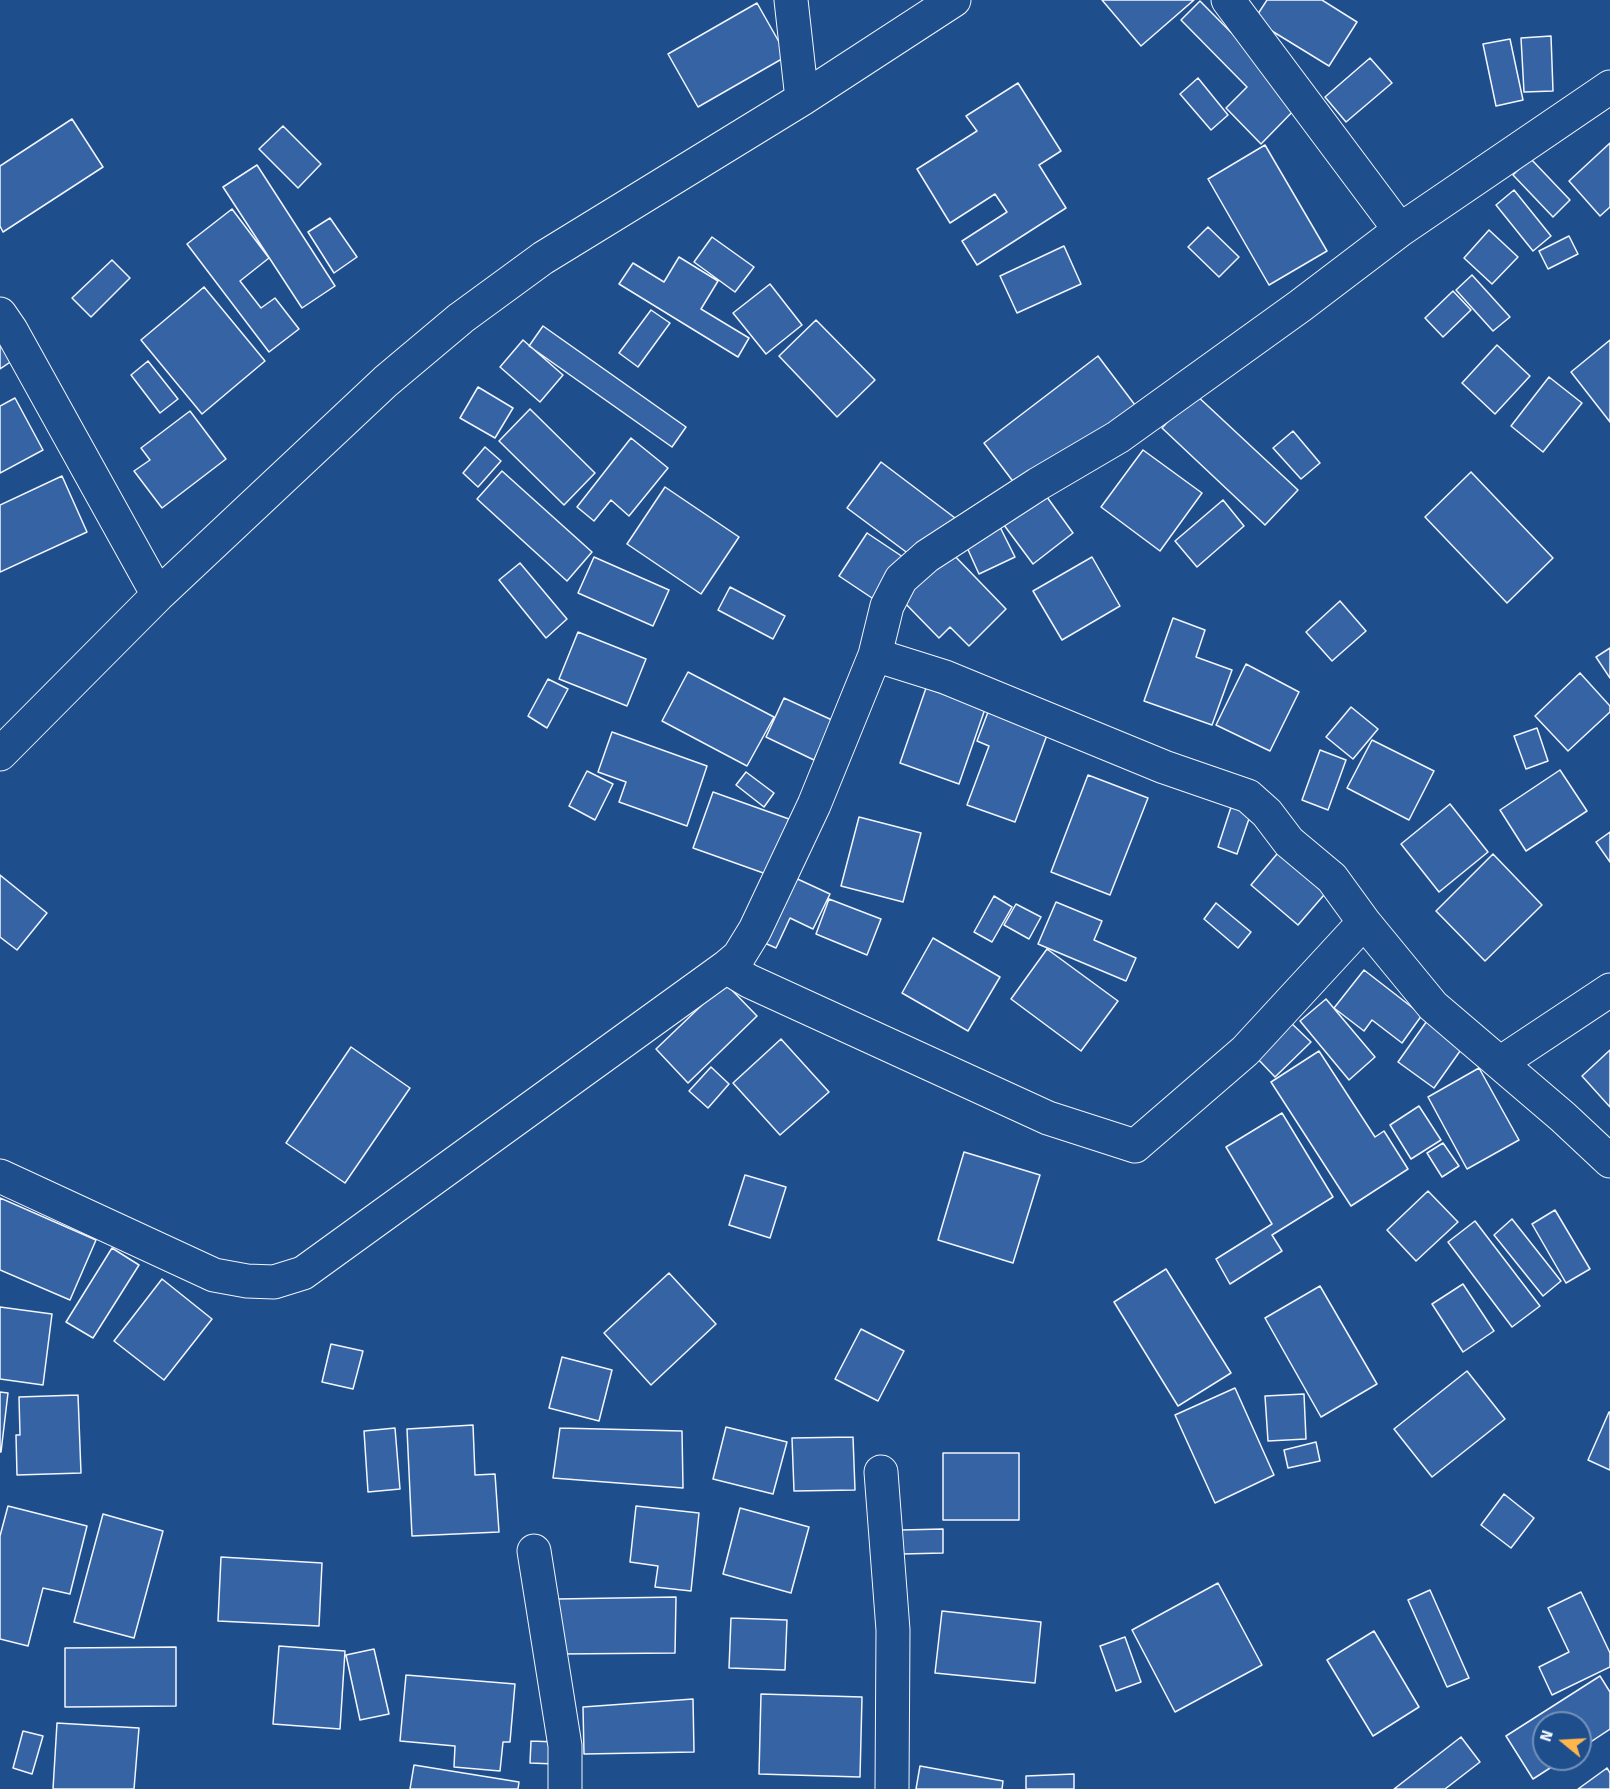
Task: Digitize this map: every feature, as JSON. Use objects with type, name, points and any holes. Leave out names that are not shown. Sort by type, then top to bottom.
[{"type":"street","points":[[791,0],[801,99]]},
{"type":"street","points":[[0,754],[158,595],[378,389],[461,318],[543,258],[801,99],[954,0]]},
{"type":"street","points":[[1228,0],[1400,230]]},
{"type":"street","points":[[0,1176],[214,1275],[247,1281],[274,1282],[303,1273],[739,956],[774,892],[814,805],[875,655],[887,606],[900,579],[927,556],[1038,484],[1118,437],[1300,306],[1400,230],[1610,87]]},
{"type":"street","points":[[1569,116],[1610,116]]},
{"type":"street","points":[[0,314],[158,595]]},
{"type":"street","points":[[875,655],[945,677],[1164,767],[1248,796],[1267,813],[1289,842],[1332,878],[1364,922],[1433,1006],[1563,1117],[1610,1161]]},
{"type":"street","points":[[726,967],[749,981],[1048,1118],[1135,1146],[1245,1051],[1364,922]]},
{"type":"street","points":[[1500,1063],[1610,990]]},
{"type":"street","points":[[881,1472],[893,1630],[892,1789]]},
{"type":"street","points":[[534,1551],[565,1746],[565,1789]]},
{"type":"building","points":[[1102,0],[1194,0],[1141,46]]},
{"type":"building","points":[[1267,0],[1322,0],[1357,22],[1329,66],[1254,20]]},
{"type":"building","points":[[1200,1],[1301,103],[1261,144],[1226,108],[1247,87],[1181,20]]},
{"type":"building","points":[[757,3],[787,56],[698,107],[668,54]]},
{"type":"building","points":[[1551,36],[1553,91],[1524,92],[1521,38]]},
{"type":"building","points":[[1510,39],[1523,100],[1496,106],[1483,44]]},
{"type":"building","points":[[1370,58],[1392,83],[1346,122],[1325,97]]},
{"type":"building","points":[[1198,78],[1228,115],[1211,130],[1180,94]]},
{"type":"building","points":[[1018,83],[1061,151],[1039,165],[1066,208],[977,265],[962,241],[1007,212],[995,194],[950,223],[917,169],[977,131],[966,116]]},
{"type":"building","points":[[72,119],[103,167],[3,232],[0,226],[0,166]]},
{"type":"building","points":[[283,126],[321,164],[298,188],[259,149]]},
{"type":"building","points":[[1610,143],[1610,207],[1600,216],[1569,181]]},
{"type":"building","points":[[1265,145],[1327,251],[1269,285],[1208,179]]},
{"type":"building","points":[[1530,158],[1570,200],[1553,217],[1513,175]]},
{"type":"building","points":[[257,165],[335,286],[302,308],[223,187]]},
{"type":"building","points":[[1514,190],[1551,236],[1533,251],[1496,205]]},
{"type":"building","points":[[232,209],[269,258],[240,281],[261,308],[275,298],[299,329],[269,352],[187,244]]},
{"type":"building","points":[[330,218],[357,257],[334,273],[308,232]]},
{"type":"building","points":[[1208,227],[1239,257],[1219,277],[1188,247]]},
{"type":"building","points":[[1489,230],[1518,257],[1492,284],[1464,258]]},
{"type":"building","points":[[1569,236],[1578,254],[1548,269],[1539,251]]},
{"type":"building","points":[[712,237],[754,267],[735,292],[694,262]]},
{"type":"building","points":[[1064,246],[1081,284],[1017,313],[1000,276]]},
{"type":"building","points":[[679,257],[718,281],[701,309],[749,338],[738,357],[619,284],[633,263],[664,282]]},
{"type":"building","points":[[112,260],[130,278],[91,317],[72,298]]},
{"type":"building","points":[[1472,275],[1510,317],[1493,331],[1456,290]]},
{"type":"building","points":[[770,284],[802,325],[766,354],[733,313]]},
{"type":"building","points":[[204,287],[265,361],[202,414],[141,340]]},
{"type":"building","points":[[1453,291],[1471,310],[1443,337],[1425,318]]},
{"type":"building","points":[[651,310],[670,323],[638,367],[619,353]]},
{"type":"building","points":[[816,320],[875,380],[837,417],[779,356]]},
{"type":"building","points":[[543,326],[686,427],[672,447],[529,346]]},
{"type":"building","points":[[0,340],[21,355],[0,369]]},
{"type":"building","points":[[523,340],[563,375],[540,402],[500,367]]},
{"type":"building","points":[[1610,340],[1610,422],[1571,372]]},
{"type":"building","points":[[1497,345],[1530,376],[1495,414],[1462,383]]},
{"type":"building","points":[[1098,356],[1135,405],[1021,492],[984,443]]},
{"type":"building","points":[[148,361],[178,399],[160,413],[131,375]]},
{"type":"building","points":[[1549,377],[1582,403],[1543,452],[1511,426]]},
{"type":"building","points":[[478,387],[513,408],[495,438],[460,418]]},
{"type":"building","points":[[1194,393],[1298,490],[1265,525],[1162,428]]},
{"type":"building","points":[[15,398],[43,450],[0,473],[0,406]]},
{"type":"building","points":[[530,409],[595,473],[564,505],[499,441]]},
{"type":"building","points":[[190,411],[226,459],[162,508],[134,471],[150,460],[141,448]]},
{"type":"building","points":[[1293,431],[1320,463],[1301,479],[1273,448]]},
{"type":"building","points":[[631,438],[668,468],[629,516],[611,500],[594,521],[577,507]]},
{"type":"building","points":[[485,447],[501,461],[478,487],[463,473]]},
{"type":"building","points":[[1143,450],[1202,493],[1160,551],[1101,507]]},
{"type":"building","points":[[881,462],[963,524],[929,569],[847,508]]},
{"type":"building","points":[[502,471],[592,552],[567,581],[477,499]]},
{"type":"building","points":[[1471,472],[1553,558],[1507,603],[1425,517]]},
{"type":"building","points":[[62,476],[87,532],[0,572],[0,505]]},
{"type":"building","points":[[1039,486],[1073,533],[1033,564],[998,517]]},
{"type":"building","points":[[665,487],[739,537],[701,594],[627,544]]},
{"type":"building","points":[[1223,500],[1244,526],[1197,567],[1175,541]]},
{"type":"building","points":[[1000,527],[1015,557],[979,574],[965,543]]},
{"type":"building","points":[[867,533],[903,557],[875,600],[839,576]]},
{"type":"building","points":[[949,550],[1006,609],[969,646],[950,627],[939,638],[900,598]]},
{"type":"building","points":[[594,557],[669,590],[653,626],[578,593]]},
{"type":"building","points":[[1092,557],[1120,606],[1062,640],[1033,591]]},
{"type":"building","points":[[520,563],[567,619],[546,638],[499,580]]},
{"type":"building","points":[[730,587],[785,616],[773,639],[718,610]]},
{"type":"building","points":[[1340,601],[1366,631],[1332,661],[1306,632]]},
{"type":"building","points":[[1173,618],[1205,630],[1196,657],[1232,670],[1212,725],[1144,701]]},
{"type":"building","points":[[578,632],[646,659],[627,706],[559,679]]},
{"type":"building","points":[[1610,648],[1610,678],[1596,657]]},
{"type":"building","points":[[1246,664],[1299,692],[1270,751],[1216,725]]},
{"type":"building","points":[[688,672],[774,717],[747,766],[662,721]]},
{"type":"building","points":[[1580,673],[1610,706],[1610,712],[1568,751],[1535,716]]},
{"type":"building","points":[[548,679],[568,689],[547,728],[528,716]]},
{"type":"building","points":[[926,688],[985,709],[959,784],[900,763]]},
{"type":"building","points":[[784,698],[832,720],[814,760],[766,737]]},
{"type":"building","points":[[1351,707],[1378,729],[1353,759],[1326,737]]},
{"type":"building","points":[[988,712],[1047,735],[1015,822],[967,805],[989,746],[977,741]]},
{"type":"building","points":[[1537,728],[1548,761],[1526,769],[1514,736]]},
{"type":"building","points":[[612,732],[707,766],[687,826],[619,802],[626,782],[598,772]]},
{"type":"building","points":[[1372,740],[1434,771],[1409,820],[1347,788]]},
{"type":"building","points":[[1320,750],[1346,760],[1328,810],[1302,800]]},
{"type":"building","points":[[1560,770],[1587,811],[1526,851],[1500,810]]},
{"type":"building","points":[[587,771],[613,784],[595,820],[569,806]]},
{"type":"building","points":[[746,772],[774,793],[764,807],[736,785]]},
{"type":"building","points":[[1088,775],[1148,798],[1110,895],[1051,872]]},
{"type":"building","points":[[713,792],[789,819],[769,875],[693,848]]},
{"type":"building","points":[[1233,801],[1253,807],[1237,854],[1218,847]]},
{"type":"building","points":[[1450,804],[1488,852],[1439,892],[1401,844]]},
{"type":"building","points":[[859,817],[921,833],[903,902],[841,886]]},
{"type":"building","points":[[1610,832],[1610,862],[1596,842]]},
{"type":"building","points":[[1282,848],[1330,888],[1298,925],[1251,885]]},
{"type":"building","points":[[1493,854],[1542,905],[1485,961],[1436,911]]},
{"type":"building","points":[[0,875],[47,913],[17,950],[0,937]]},
{"type":"building","points":[[791,876],[830,894],[813,929],[790,918],[776,948],[760,941]]},
{"type":"building","points":[[994,896],[1012,907],[992,942],[974,932]]},
{"type":"building","points":[[829,899],[881,919],[867,955],[816,934]]},
{"type":"building","points":[[1056,902],[1102,921],[1094,940],[1136,958],[1126,981],[1038,944]]},
{"type":"building","points":[[1216,903],[1251,932],[1238,948],[1204,919]]},
{"type":"building","points":[[1016,904],[1041,917],[1029,939],[1004,925]]},
{"type":"building","points":[[933,938],[1000,977],[968,1031],[902,993]]},
{"type":"building","points":[[1047,949],[1118,1001],[1081,1051],[1011,999]]},
{"type":"building","points":[[1364,970],[1422,1015],[1402,1043],[1372,1020],[1364,1031],[1334,1008]]},
{"type":"building","points":[[725,983],[757,1016],[688,1083],[656,1049]]},
{"type":"building","points":[[1326,999],[1375,1057],[1349,1080],[1300,1021]]},
{"type":"building","points":[[1429,1018],[1465,1044],[1434,1088],[1398,1062]]},
{"type":"building","points":[[1290,1022],[1311,1042],[1275,1077],[1256,1057]]},
{"type":"building","points":[[781,1039],[829,1092],[780,1135],[733,1083]]},
{"type":"building","points":[[351,1047],[410,1088],[345,1183],[286,1143]]},
{"type":"building","points":[[1610,1050],[1610,1107],[1582,1076]]},
{"type":"building","points":[[1319,1051],[1375,1137],[1384,1131],[1408,1169],[1351,1206],[1271,1082]]},
{"type":"building","points":[[711,1067],[729,1084],[708,1108],[689,1091]]},
{"type":"building","points":[[1479,1068],[1519,1140],[1467,1169],[1428,1097]]},
{"type":"building","points":[[1419,1106],[1441,1140],[1411,1159],[1390,1125]]},
{"type":"building","points":[[1282,1113],[1333,1197],[1272,1235],[1282,1251],[1230,1284],[1216,1259],[1272,1224],[1226,1147]]},
{"type":"building","points":[[1443,1143],[1459,1166],[1442,1177],[1427,1153]]},
{"type":"building","points":[[964,1152],[1040,1175],[1013,1263],[938,1240]]},
{"type":"building","points":[[745,1175],[786,1187],[770,1238],[729,1225]]},
{"type":"building","points":[[1428,1191],[1458,1222],[1416,1261],[1387,1230]]},
{"type":"building","points":[[0,1198],[96,1240],[70,1300],[0,1270]]},
{"type":"building","points":[[1555,1210],[1590,1269],[1566,1283],[1532,1224]]},
{"type":"building","points":[[1512,1219],[1561,1281],[1543,1296],[1494,1235]]},
{"type":"building","points":[[1475,1221],[1540,1306],[1512,1327],[1448,1242]]},
{"type":"building","points":[[112,1248],[139,1265],[93,1338],[66,1322]]},
{"type":"building","points":[[1166,1269],[1231,1373],[1178,1406],[1114,1302]]},
{"type":"building","points":[[669,1273],[716,1324],[651,1385],[604,1333]]},
{"type":"building","points":[[162,1279],[212,1319],[164,1380],[114,1341]]},
{"type":"building","points":[[1463,1284],[1494,1331],[1463,1352],[1432,1304]]},
{"type":"building","points":[[1320,1286],[1377,1384],[1321,1417],[1265,1318]]},
{"type":"building","points":[[0,1307],[52,1314],[43,1385],[0,1379]]},
{"type":"building","points":[[861,1329],[904,1351],[878,1401],[835,1379]]},
{"type":"building","points":[[331,1344],[363,1351],[353,1389],[322,1382]]},
{"type":"building","points":[[562,1357],[612,1370],[599,1421],[549,1408]]},
{"type":"building","points":[[1467,1371],[1505,1419],[1432,1477],[1394,1429]]},
{"type":"building","points":[[1235,1388],[1274,1475],[1215,1503],[1175,1415]]},
{"type":"building","points":[[0,1392],[8,1393],[1,1452],[0,1452]]},
{"type":"building","points":[[1304,1394],[1306,1439],[1268,1441],[1265,1396]]},
{"type":"building","points":[[78,1395],[81,1473],[17,1475],[16,1435],[20,1435],[19,1397]]},
{"type":"building","points":[[1610,1412],[1610,1470],[1588,1460]]},
{"type":"building","points":[[473,1425],[475,1475],[495,1474],[499,1532],[412,1536],[407,1429]]},
{"type":"building","points":[[726,1427],[787,1442],[773,1494],[713,1479]]},
{"type":"building","points":[[395,1428],[400,1489],[368,1492],[364,1431]]},
{"type":"building","points":[[560,1428],[682,1431],[683,1488],[553,1478]]},
{"type":"building","points":[[853,1437],[855,1490],[794,1491],[792,1438]]},
{"type":"building","points":[[1316,1442],[1320,1461],[1288,1468],[1284,1450]]},
{"type":"building","points":[[943,1453],[1019,1453],[1019,1520],[943,1520]]},
{"type":"building","points":[[1504,1494],[1534,1518],[1511,1548],[1481,1525]]},
{"type":"building","points":[[8,1506],[87,1526],[70,1594],[43,1588],[28,1646],[0,1639],[0,1536]]},
{"type":"building","points":[[636,1506],[699,1513],[691,1591],[655,1587],[658,1566],[630,1562]]},
{"type":"building","points":[[740,1508],[809,1527],[791,1593],[723,1574]]},
{"type":"building","points":[[103,1514],[163,1531],[134,1638],[74,1622]]},
{"type":"building","points":[[943,1529],[943,1553],[902,1554],[901,1530]]},
{"type":"building","points":[[221,1557],[322,1563],[319,1626],[218,1621]]},
{"type":"building","points":[[1218,1583],[1262,1665],[1175,1712],[1132,1630]]},
{"type":"building","points":[[1430,1590],[1469,1678],[1447,1687],[1408,1600]]},
{"type":"building","points":[[1581,1592],[1610,1653],[1610,1667],[1552,1695],[1539,1667],[1569,1652],[1548,1608]]},
{"type":"building","points":[[676,1597],[675,1653],[559,1654],[557,1599]]},
{"type":"building","points":[[942,1611],[1041,1622],[1035,1683],[935,1673]]},
{"type":"building","points":[[731,1618],[787,1620],[785,1670],[729,1668]]},
{"type":"building","points":[[1374,1631],[1419,1707],[1373,1736],[1327,1660]]},
{"type":"building","points":[[1125,1637],[1141,1682],[1116,1691],[1100,1646]]},
{"type":"building","points":[[279,1646],[345,1651],[340,1729],[273,1724]]},
{"type":"building","points":[[176,1647],[176,1706],[65,1707],[65,1648]]},
{"type":"building","points":[[374,1649],[389,1714],[360,1720],[346,1655]]},
{"type":"building","points":[[406,1675],[515,1684],[510,1742],[503,1742],[500,1771],[454,1767],[455,1746],[400,1741]]},
{"type":"building","points":[[1600,1676],[1610,1692],[1610,1729],[1592,1741],[1592,1711],[1545,1711]]},
{"type":"building","points":[[761,1694],[862,1697],[860,1777],[759,1774]]},
{"type":"building","points":[[693,1699],[694,1752],[584,1754],[583,1707]]},
{"type":"building","points":[[1532,1719],[1532,1771],[1545,1771],[1533,1779],[1506,1736]]},
{"type":"building","points":[[57,1723],[139,1728],[134,1789],[53,1789]]},
{"type":"building","points":[[23,1731],[43,1736],[32,1774],[13,1768]]},
{"type":"building","points":[[1461,1737],[1480,1762],[1445,1789],[1394,1789]]},
{"type":"building","points":[[531,1741],[556,1742],[555,1764],[530,1763]]},
{"type":"building","points":[[414,1765],[519,1782],[518,1789],[410,1789]]},
{"type":"building","points":[[920,1766],[1003,1781],[1002,1789],[916,1789]]},
{"type":"building","points":[[1607,1768],[1610,1773],[1610,1789],[1578,1789]]},
{"type":"building","points":[[1074,1774],[1074,1789],[1026,1789],[1026,1776]]}]
